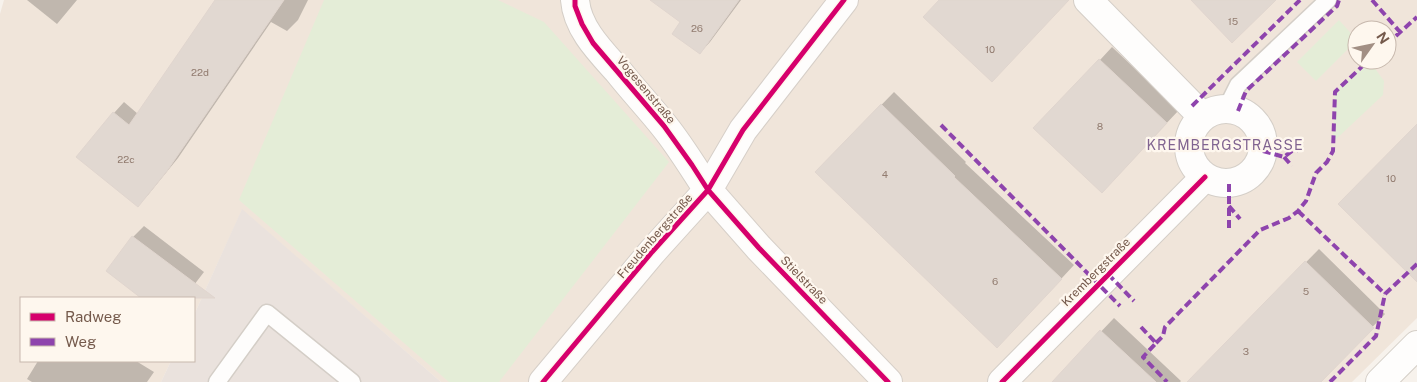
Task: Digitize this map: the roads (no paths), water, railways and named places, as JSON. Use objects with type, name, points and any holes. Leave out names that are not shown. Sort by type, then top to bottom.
[{"type":"street","name":"Vogesenstraße","points":[[574,0],[582,24],[593,43],[664,126],[708,190]]},
{"type":"street","name":"Freudenbergstraße","points":[[543,382],[652,252],[708,190],[743,130],[844,0]]},
{"type":"street","points":[[1088,0],[1214,113]]},
{"type":"street","points":[[1238,111],[1254,122],[1259,130],[1263,151],[1259,163],[1252,173],[1241,180],[1229,183],[1217,182],[1205,177],[1191,159],[1190,136],[1195,126],[1214,113],[1238,111]]},
{"type":"street","name":"Krembergstraße","points":[[1002,382],[1205,177]]},
{"type":"street","name":"Stielstraße","points":[[708,190],[759,248],[888,382]]},
{"type":"street","points":[[1380,382],[1417,345]]},
{"type":"lane","points":[[1214,113],[1238,85],[1328,0]]},
{"type":"lane","points":[[217,382],[267,313],[352,382]]},
{"type":"district","name":"KREMBERGSTRASSE","points":[[1225,145]]}]
